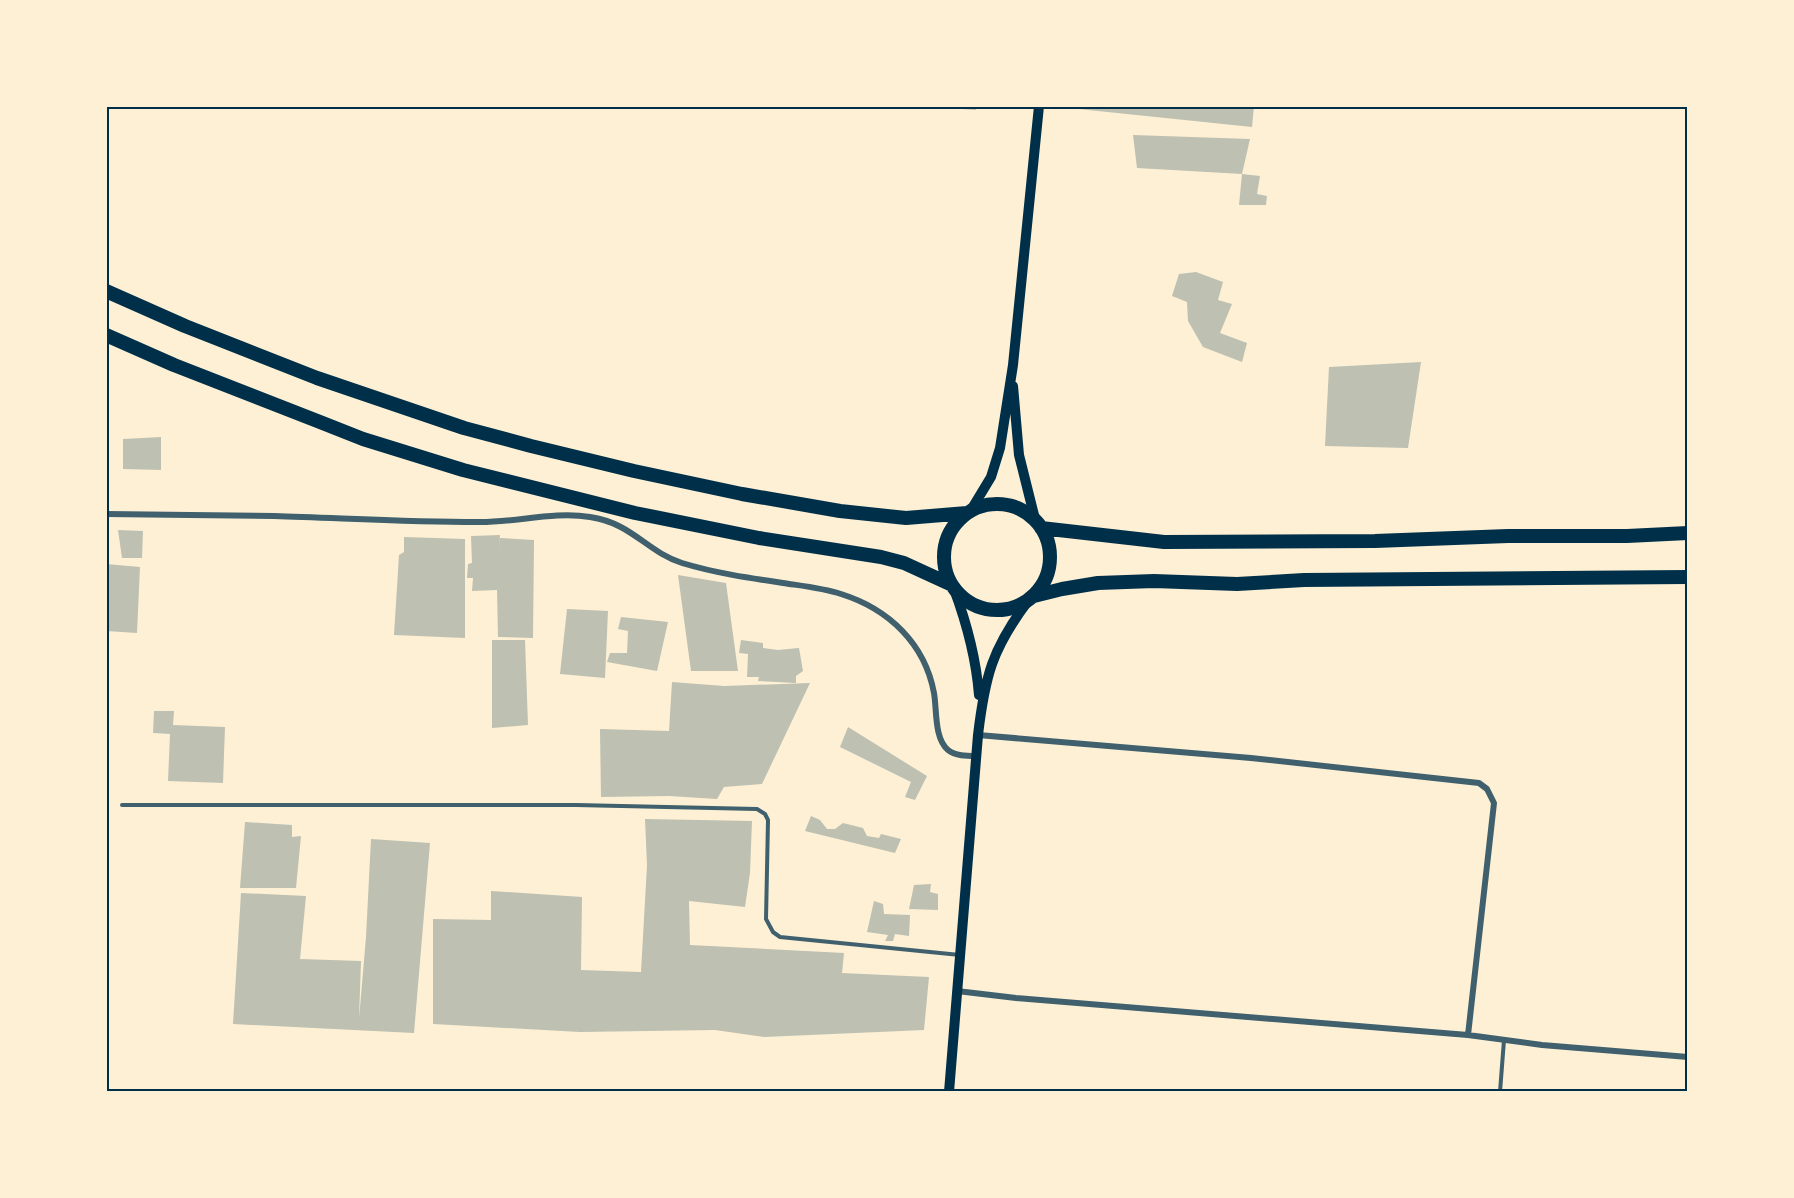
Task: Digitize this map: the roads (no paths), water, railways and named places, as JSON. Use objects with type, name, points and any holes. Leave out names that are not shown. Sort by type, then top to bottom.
[{"type":"highway","points":[[106,291],[185,326],[317,378],[464,428],[554,452],[720,489],[840,511],[906,518],[969,511],[988,504],[1005,504],[1021,509],[1038,524],[1049,545],[1050,563],[1045,581],[1031,598]]},
{"type":"highway","points":[[106,335],[174,365],[331,427],[463,470],[635,513],[759,538],[881,557],[904,563],[953,587]]},
{"type":"highway","points":[[969,511],[955,524],[947,538],[944,554],[945,570],[953,587],[966,601],[981,608],[997,611],[1014,608],[1031,598],[1062,589],[1098,583],[1154,581],[1237,584],[1304,580],[1688,577]]},
{"type":"highway","points":[[1038,524],[1164,542],[1342,542],[1688,533]]},
{"type":"main road","points":[[969,511],[991,477],[1000,448],[1013,364],[1039,106]]},
{"type":"main road","points":[[1013,364],[1018,455],[1038,524]]},
{"type":"main road","points":[[953,587],[969,629],[977,670],[981,713]]},
{"type":"main road","points":[[949,1092],[976,756],[986,682],[995,653],[1010,625],[1031,598]]},
{"type":"street","points":[[106,514],[480,522],[567,515],[608,520],[624,527],[664,555],[681,563],[745,577],[829,590],[852,597],[873,608],[911,639],[922,656],[934,693],[940,736],[944,745],[954,753],[976,756]]},
{"type":"street","points":[[978,735],[1251,758],[1479,783],[1487,789],[1494,803],[1468,1035]]},
{"type":"street","points":[[957,991],[1016,998],[1468,1035],[1688,1057]]},
{"type":"lane","points":[[122,804],[576,805],[758,810],[765,814],[768,820],[766,919],[773,932],[780,938],[960,955]]},
{"type":"lane","points":[[1500,1092],[1504,1040]]}]
